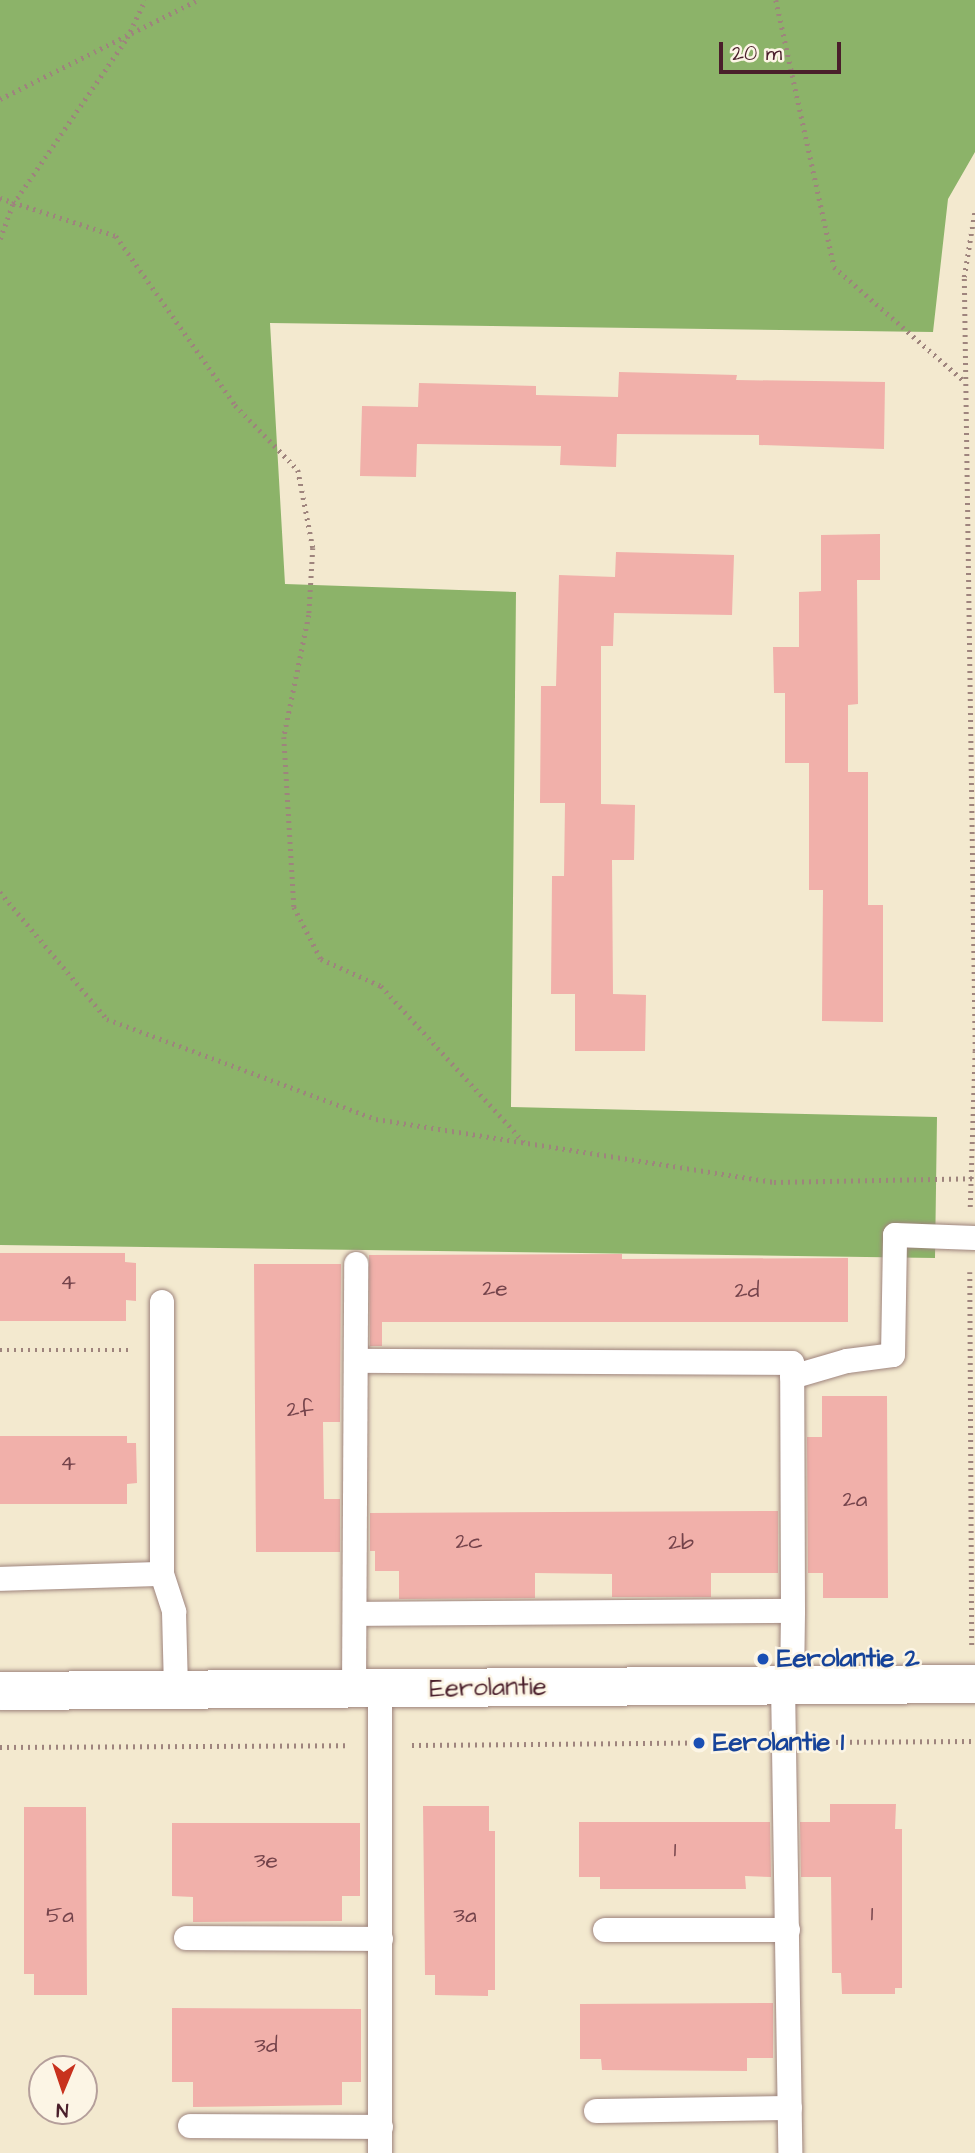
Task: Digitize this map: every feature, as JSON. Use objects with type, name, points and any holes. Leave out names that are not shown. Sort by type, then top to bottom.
[{"type":"street","name":"Eerolantie","points":[[0,1691],[974,1684]]},
{"type":"lane","points":[[792,1377],[847,1361],[893,1355],[895,1235],[972,1238]]},
{"type":"lane","points":[[356,1264],[355,1615],[367,1690],[381,1745],[380,2153]]},
{"type":"lane","points":[[162,1302],[162,1574],[174,1612],[176,1691]]},
{"type":"lane","points":[[356,1361],[792,1363],[793,1611],[786,1742],[790,2153]]},
{"type":"lane","points":[[0,1579],[162,1574]]},
{"type":"lane","points":[[355,1615],[793,1611]]},
{"type":"lane","points":[[605,1930],[788,1930]]},
{"type":"lane","points":[[186,1938],[381,1939]]},
{"type":"lane","points":[[596,2111],[790,2108]]},
{"type":"lane","points":[[190,2126],[380,2127]]},
{"type":"path","points":[[0,239],[13,204],[127,38],[145,0]]},
{"type":"path","points":[[0,99],[127,38],[198,0]]},
{"type":"path","points":[[776,0],[834,267],[965,381]]},
{"type":"path","points":[[0,198],[116,236],[235,405],[298,470],[313,548],[309,615],[284,737],[294,907],[321,959],[380,986],[525,1143]]},
{"type":"path","points":[[974,1684],[972,530],[965,381],[964,276],[975,210]]},
{"type":"path","points":[[0,892],[107,1019],[376,1119],[774,1182],[973,1179]]},
{"type":"path","points":[[0,1350],[162,1350]]},
{"type":"path","points":[[0,1747],[975,1741]]},
{"type":"green space","points":[[0,0],[975,0],[975,152],[948,199],[933,332],[270,323],[285,584],[516,592],[511,1107],[937,1117],[935,1258],[0,1245]]},
{"type":"building","points":[[619,372],[737,375],[736,380],[885,382],[884,449],[759,445],[759,435],[617,434],[616,467],[560,465],[561,446],[417,444],[416,477],[360,476],[362,406],[418,407],[419,383],[536,386],[536,395],[618,397]]},
{"type":"building","points":[[880,534],[880,580],[857,580],[858,704],[848,705],[848,772],[868,772],[868,905],[883,905],[883,1022],[822,1021],[823,890],[809,890],[809,763],[785,763],[785,693],[774,693],[773,647],[799,647],[799,592],[821,591],[821,535]]},
{"type":"building","points":[[616,552],[734,555],[732,615],[614,613],[613,646],[601,646],[601,804],[635,805],[634,860],[612,860],[613,994],[646,995],[645,1051],[575,1051],[575,994],[551,994],[552,876],[564,876],[565,803],[540,803],[541,686],[556,686],[559,575],[615,577]]},
{"type":"building","points":[[0,1253],[125,1253],[125,1262],[136,1263],[136,1301],[126,1300],[126,1321],[0,1321]]},
{"type":"building","points":[[622,1254],[622,1259],[848,1258],[848,1322],[382,1322],[382,1346],[370,1346],[369,1255]]},
{"type":"building","points":[[254,1264],[341,1264],[340,1422],[323,1422],[324,1499],[340,1499],[340,1552],[256,1552]]},
{"type":"building","points":[[822,1396],[887,1396],[888,1598],[823,1598],[823,1573],[808,1573],[807,1437],[822,1437]]},
{"type":"building","points":[[0,1436],[127,1436],[127,1443],[136,1443],[137,1483],[127,1484],[127,1504],[0,1504]]},
{"type":"building","points":[[778,1511],[778,1573],[711,1573],[711,1597],[612,1597],[612,1574],[535,1573],[535,1598],[399,1599],[399,1571],[375,1571],[375,1551],[370,1551],[370,1513]]},
{"type":"building","points":[[830,1804],[896,1804],[895,1829],[902,1829],[902,1988],[895,1988],[895,1994],[842,1994],[841,1973],[832,1973],[831,1877],[801,1877],[800,1822],[830,1822]]},
{"type":"building","points":[[423,1806],[489,1806],[489,1831],[495,1831],[495,1990],[488,1990],[488,1996],[435,1995],[435,1975],[425,1975]]},
{"type":"building","points":[[24,1807],[86,1807],[87,1995],[34,1995],[34,1974],[24,1974]]},
{"type":"building","points":[[579,1822],[770,1822],[771,1877],[745,1876],[746,1889],[600,1889],[600,1877],[579,1877]]},
{"type":"building","points":[[172,1823],[360,1823],[360,1896],[342,1896],[342,1921],[193,1922],[193,1897],[172,1896]]},
{"type":"building","points":[[773,2003],[773,2058],[747,2058],[747,2071],[602,2070],[601,2059],[580,2059],[580,2004]]},
{"type":"building","points":[[172,2008],[361,2009],[361,2082],[342,2082],[342,2105],[193,2107],[193,2082],[172,2082]]},
{"type":"place","name":"Eerolantie 2","points":[[763,1659]]},
{"type":"place","name":"Eerolantie 1","points":[[699,1743]]}]
